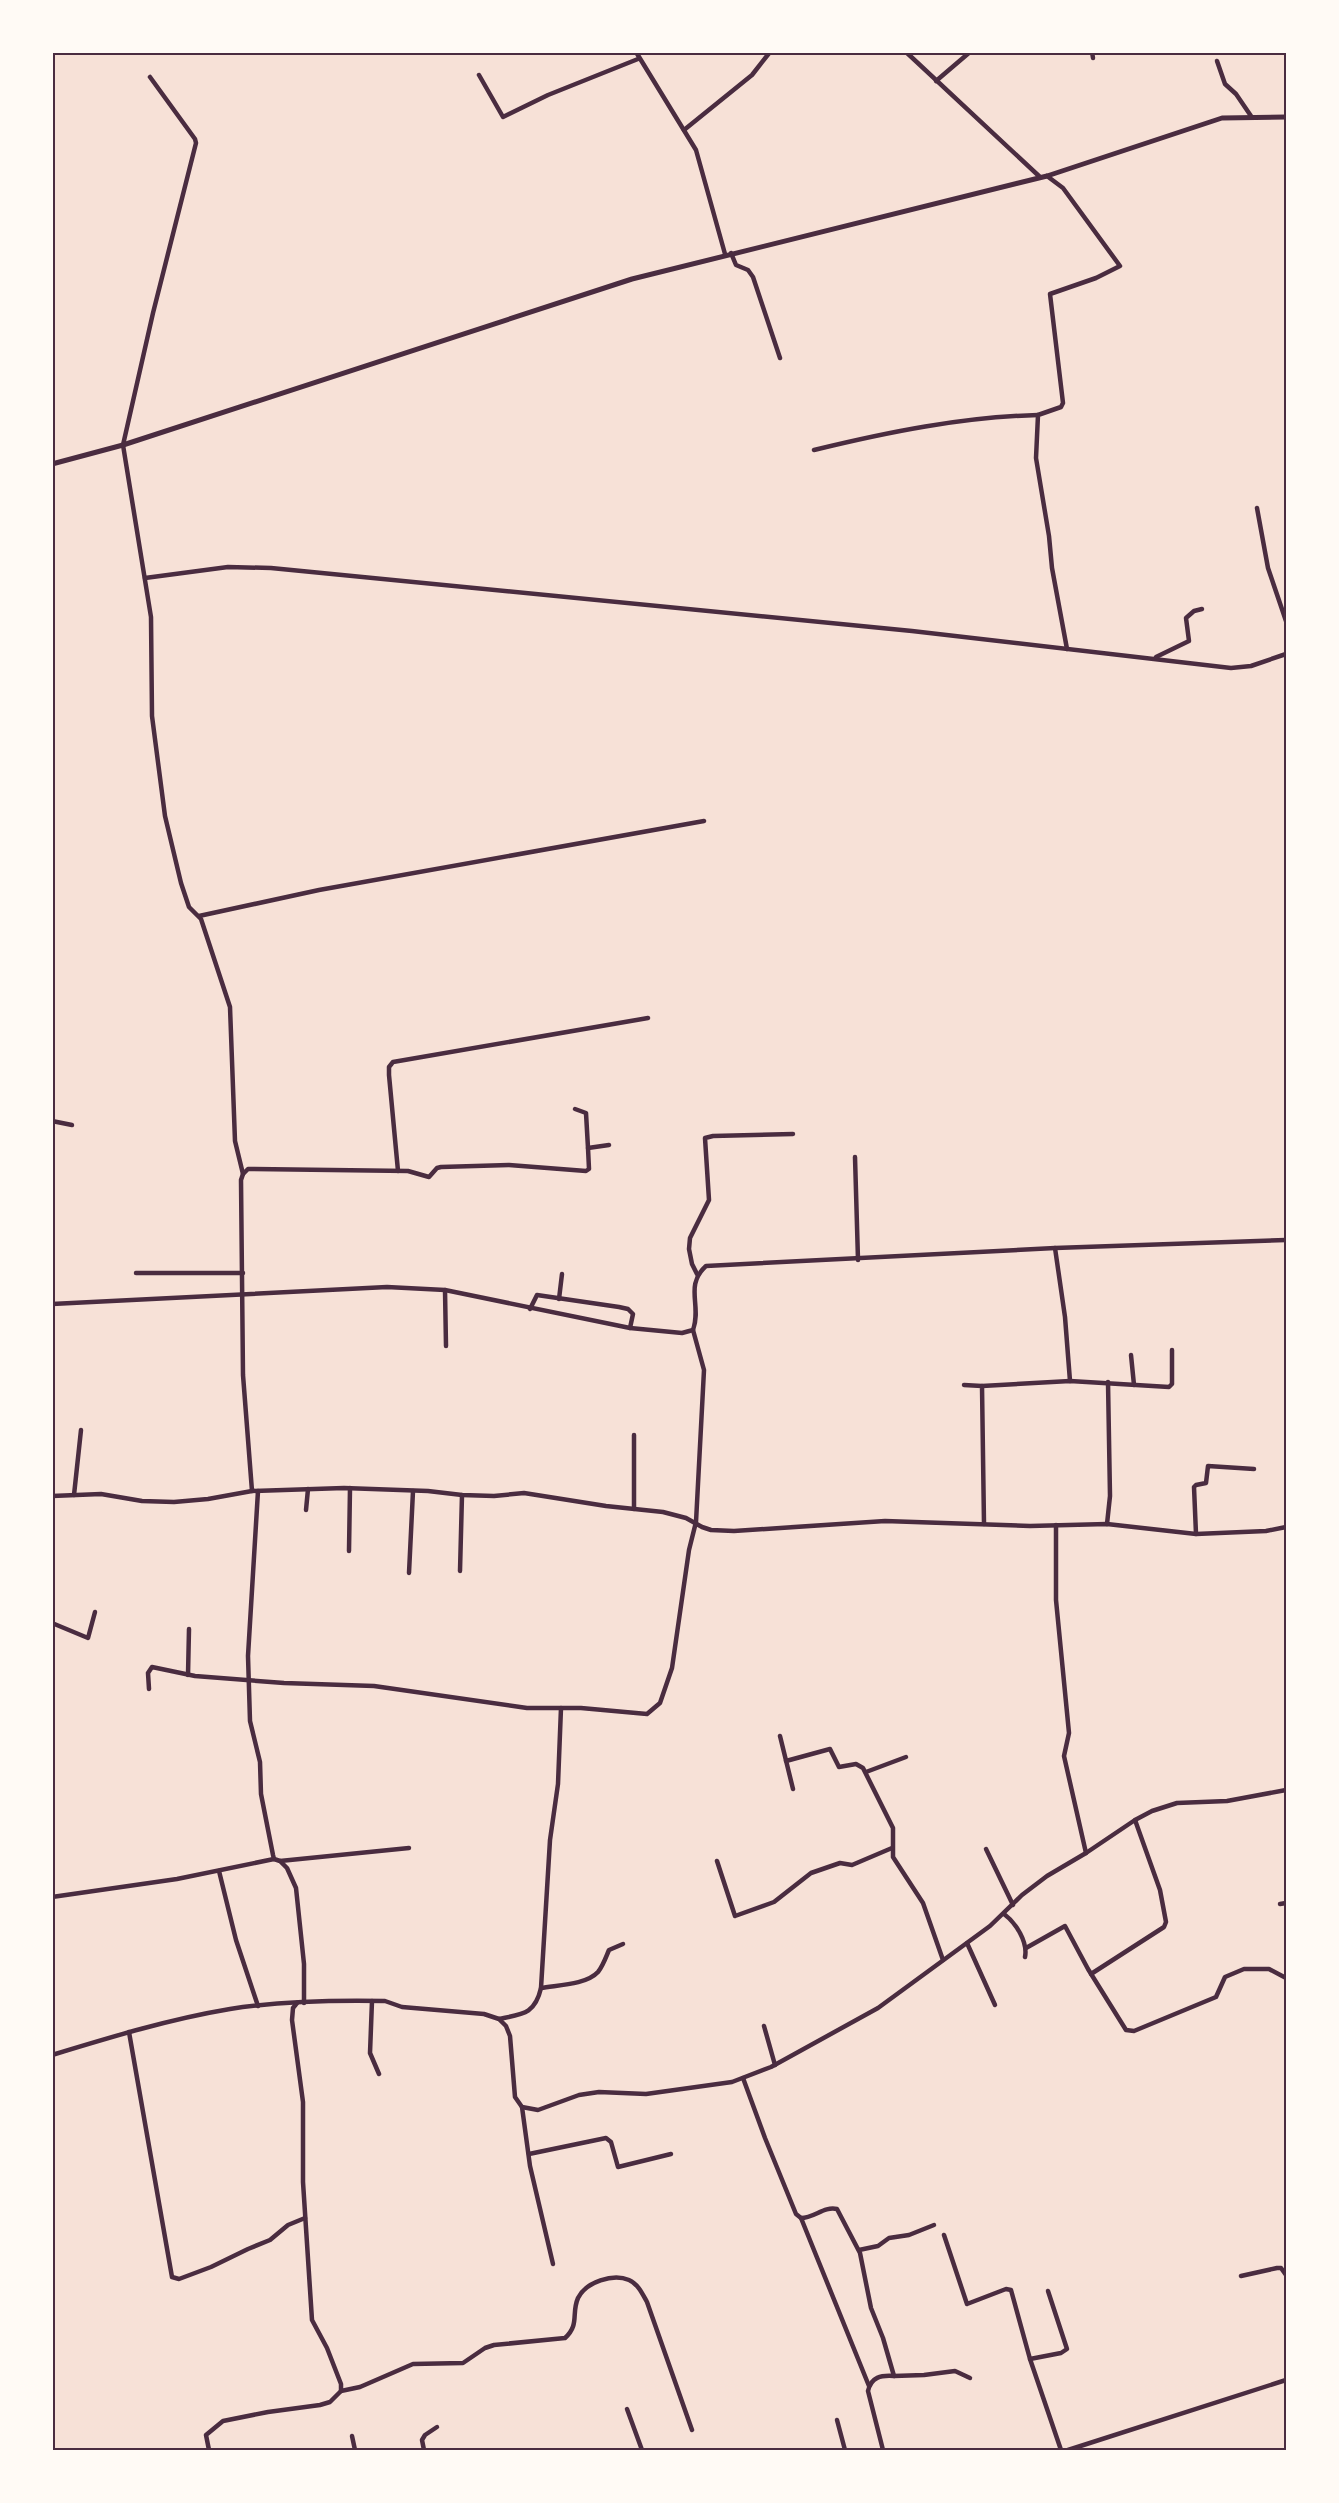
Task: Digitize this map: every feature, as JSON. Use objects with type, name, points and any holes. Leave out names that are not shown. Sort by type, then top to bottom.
[{"type":"street","points":[[636,52],[638,59],[696,150],[728,253],[736,265],[748,270],[753,277],[780,358]]},
{"type":"street","points":[[684,130],[752,75],[770,52]]},
{"type":"street","points":[[906,52],[1040,177]]},
{"type":"street","points":[[936,81],[970,52]]},
{"type":"street","points":[[479,75],[503,117],[548,95],[638,59]]},
{"type":"street","points":[[1217,61],[1225,84],[1236,94],[1251,116]]},
{"type":"street","points":[[150,77],[196,143],[153,313],[123,446],[151,617],[152,716],[165,816],[189,907],[199,916],[230,1007],[235,1141],[243,1174]]},
{"type":"street","points":[[52,464],[123,446],[632,279],[728,253],[1047,176],[1222,118],[1287,117]]},
{"type":"street","points":[[814,450],[889,432],[943,423],[1038,415],[1061,407],[1064,403],[1050,294],[1096,278],[1120,266],[1063,188],[1047,176]]},
{"type":"street","points":[[1038,415],[1036,458],[1052,568],[1067,649]]},
{"type":"street","points":[[1257,508],[1268,568],[1287,621]]},
{"type":"street","points":[[145,578],[228,567],[271,568],[912,631],[1240,668],[1287,654]]},
{"type":"street","points":[[1154,658],[1189,641],[1186,618],[1194,611],[1202,609]]},
{"type":"street","points":[[199,916],[319,890],[704,820]]},
{"type":"street","points":[[398,1171],[389,1075],[389,1067],[393,1062],[648,1018]]},
{"type":"street","points":[[274,1859],[261,1794],[260,1762],[250,1721],[248,1656],[255,1491],[243,1375],[244,1294],[241,1180],[243,1174],[248,1169],[398,1171],[429,1177],[441,1167],[509,1166],[586,1171],[589,1169],[586,1113],[575,1108]]},
{"type":"street","points":[[52,1121],[72,1125]]},
{"type":"street","points":[[697,1274],[689,1249],[690,1238],[709,1200],[705,1138],[793,1134]]},
{"type":"street","points":[[588,1148],[609,1145]]},
{"type":"street","points":[[855,1157],[858,1260]]},
{"type":"street","points":[[149,1689],[148,1673],[152,1667],[188,1675],[374,1686],[477,1703],[527,1708],[581,1708],[647,1714],[660,1703],[672,1668],[689,1550],[696,1522],[704,1370],[693,1330],[696,1321],[693,1284],[697,1274],[706,1266],[858,1260],[1054,1248],[1287,1240]]},
{"type":"street","points":[[1054,1248],[1065,1317],[1070,1381]]},
{"type":"street","points":[[136,1273],[243,1274]]},
{"type":"street","points":[[559,1299],[562,1274]]},
{"type":"street","points":[[52,1304],[387,1287],[445,1290],[630,1328],[682,1333],[693,1330]]},
{"type":"street","points":[[445,1290],[446,1346]]},
{"type":"street","points":[[530,1309],[536,1295],[628,1309],[633,1314],[630,1328]]},
{"type":"street","points":[[964,1385],[1070,1381],[1169,1386],[1172,1384],[1172,1350]]},
{"type":"street","points":[[1131,1355],[1134,1385]]},
{"type":"street","points":[[1107,1524],[1110,1496],[1108,1382]]},
{"type":"street","points":[[982,1386],[984,1524]]},
{"type":"street","points":[[74,1495],[81,1430]]},
{"type":"street","points":[[634,1435],[634,1509]]},
{"type":"street","points":[[1196,1534],[1194,1487],[1206,1483],[1208,1466],[1254,1469]]},
{"type":"street","points":[[52,1496],[101,1494],[142,1502],[174,1502],[255,1491],[308,1489],[350,1488],[462,1496],[524,1493],[663,1512],[696,1522],[711,1530],[734,1531],[885,1521],[1107,1524],[1196,1534],[1266,1531],[1287,1527]]},
{"type":"street","points":[[349,1551],[350,1488]]},
{"type":"street","points":[[306,1510],[308,1489]]},
{"type":"street","points":[[409,1573],[413,1491]]},
{"type":"street","points":[[460,1571],[462,1496]]},
{"type":"street","points":[[1056,1525],[1056,1600],[1069,1733],[1064,1756],[1086,1853]]},
{"type":"street","points":[[52,1623],[88,1638],[95,1612]]},
{"type":"street","points":[[188,1675],[189,1629]]},
{"type":"street","points":[[499,2019],[527,2012],[535,2006],[541,1988],[550,1840],[558,1784],[561,1708]]},
{"type":"street","points":[[780,1736],[793,1789]]},
{"type":"street","points":[[786,1761],[830,1749],[839,1767],[860,1765],[866,1772],[893,1828],[892,1848],[897,1865],[923,1903],[944,1959]]},
{"type":"street","points":[[866,1772],[906,1757]]},
{"type":"street","points":[[522,2107],[538,2110],[579,2095],[600,2092],[646,2094],[732,2082],[775,2065],[878,2008],[1005,1914],[1022,1895],[1047,1876],[1135,1820],[1152,1811],[1177,1803],[1227,1801],[1287,1791]]},
{"type":"street","points":[[1091,1974],[1164,1928],[1166,1922],[1160,1890],[1135,1820]]},
{"type":"street","points":[[52,1897],[219,1871],[274,1859],[280,1861],[409,1848]]},
{"type":"street","points":[[717,1861],[735,1916],[774,1902],[811,1874],[840,1863],[852,1865],[892,1848]]},
{"type":"street","points":[[986,1849],[1013,1905]]},
{"type":"street","points":[[280,1861],[292,1876],[296,1888],[304,1964],[304,2003]]},
{"type":"street","points":[[219,1871],[232,1929],[258,2006]]},
{"type":"street","points":[[1280,1904],[1287,1903]]},
{"type":"street","points":[[1005,1914],[1013,1920],[1026,1948],[1025,1957]]},
{"type":"street","points":[[1026,1948],[1065,1926],[1091,1974],[1126,2030],[1134,2031],[1216,1997],[1225,1977],[1234,1972],[1257,1967],[1269,1969],[1287,1978]]},
{"type":"street","points":[[967,1943],[995,2005]]},
{"type":"street","points":[[541,1988],[592,1976],[598,1972],[609,1950],[622,1944]]},
{"type":"street","points":[[372,2001],[370,2053],[379,2074]]},
{"type":"street","points":[[52,2055],[184,2018],[258,2006],[385,2001],[415,2009],[484,2014],[499,2019],[506,2026],[510,2036],[514,2097],[522,2107],[529,2154],[553,2264]]},
{"type":"street","points":[[297,2003],[293,2008],[292,2020],[303,2102],[305,2218],[312,2320],[327,2348],[341,2384],[341,2391]]},
{"type":"street","points":[[764,2026],[775,2065]]},
{"type":"street","points":[[129,2032],[172,2277],[179,2279],[211,2267],[270,2240],[288,2225],[305,2218]]},
{"type":"street","points":[[743,2078],[796,2214],[801,2218],[869,2386],[869,2397],[883,2451]]},
{"type":"street","points":[[529,2154],[606,2138],[611,2142],[618,2167],[671,2154]]},
{"type":"street","points":[[801,2218],[824,2210],[837,2210],[859,2250],[871,2308],[894,2376]]},
{"type":"street","points":[[859,2250],[878,2246],[889,2238],[909,2235],[934,2226]]},
{"type":"street","points":[[944,2235],[967,2304],[1011,2289],[1030,2359],[1061,2451]]},
{"type":"street","points":[[1241,2276],[1277,2268],[1281,2268],[1287,2275]]},
{"type":"street","points":[[209,2451],[206,2435],[223,2421],[330,2402],[341,2391],[360,2386],[413,2364],[439,2362],[453,2365],[463,2363],[485,2348],[494,2345],[565,2338],[575,2326],[578,2299],[585,2289],[598,2282],[621,2278],[639,2288],[647,2302],[692,2430]]},
{"type":"street","points":[[1030,2359],[1061,2353],[1067,2349],[1048,2291]]},
{"type":"street","points":[[869,2386],[875,2378],[955,2371],[970,2378]]},
{"type":"street","points":[[1068,2451],[1287,2380]]},
{"type":"street","points":[[627,2409],[642,2451]]},
{"type":"street","points":[[837,2420],[845,2451]]},
{"type":"street","points":[[424,2451],[422,2440],[425,2435],[437,2427]]},
{"type":"street","points":[[352,2436],[355,2451]]},
{"type":"street","points":[[1089,2444],[1092,2451]]}]
